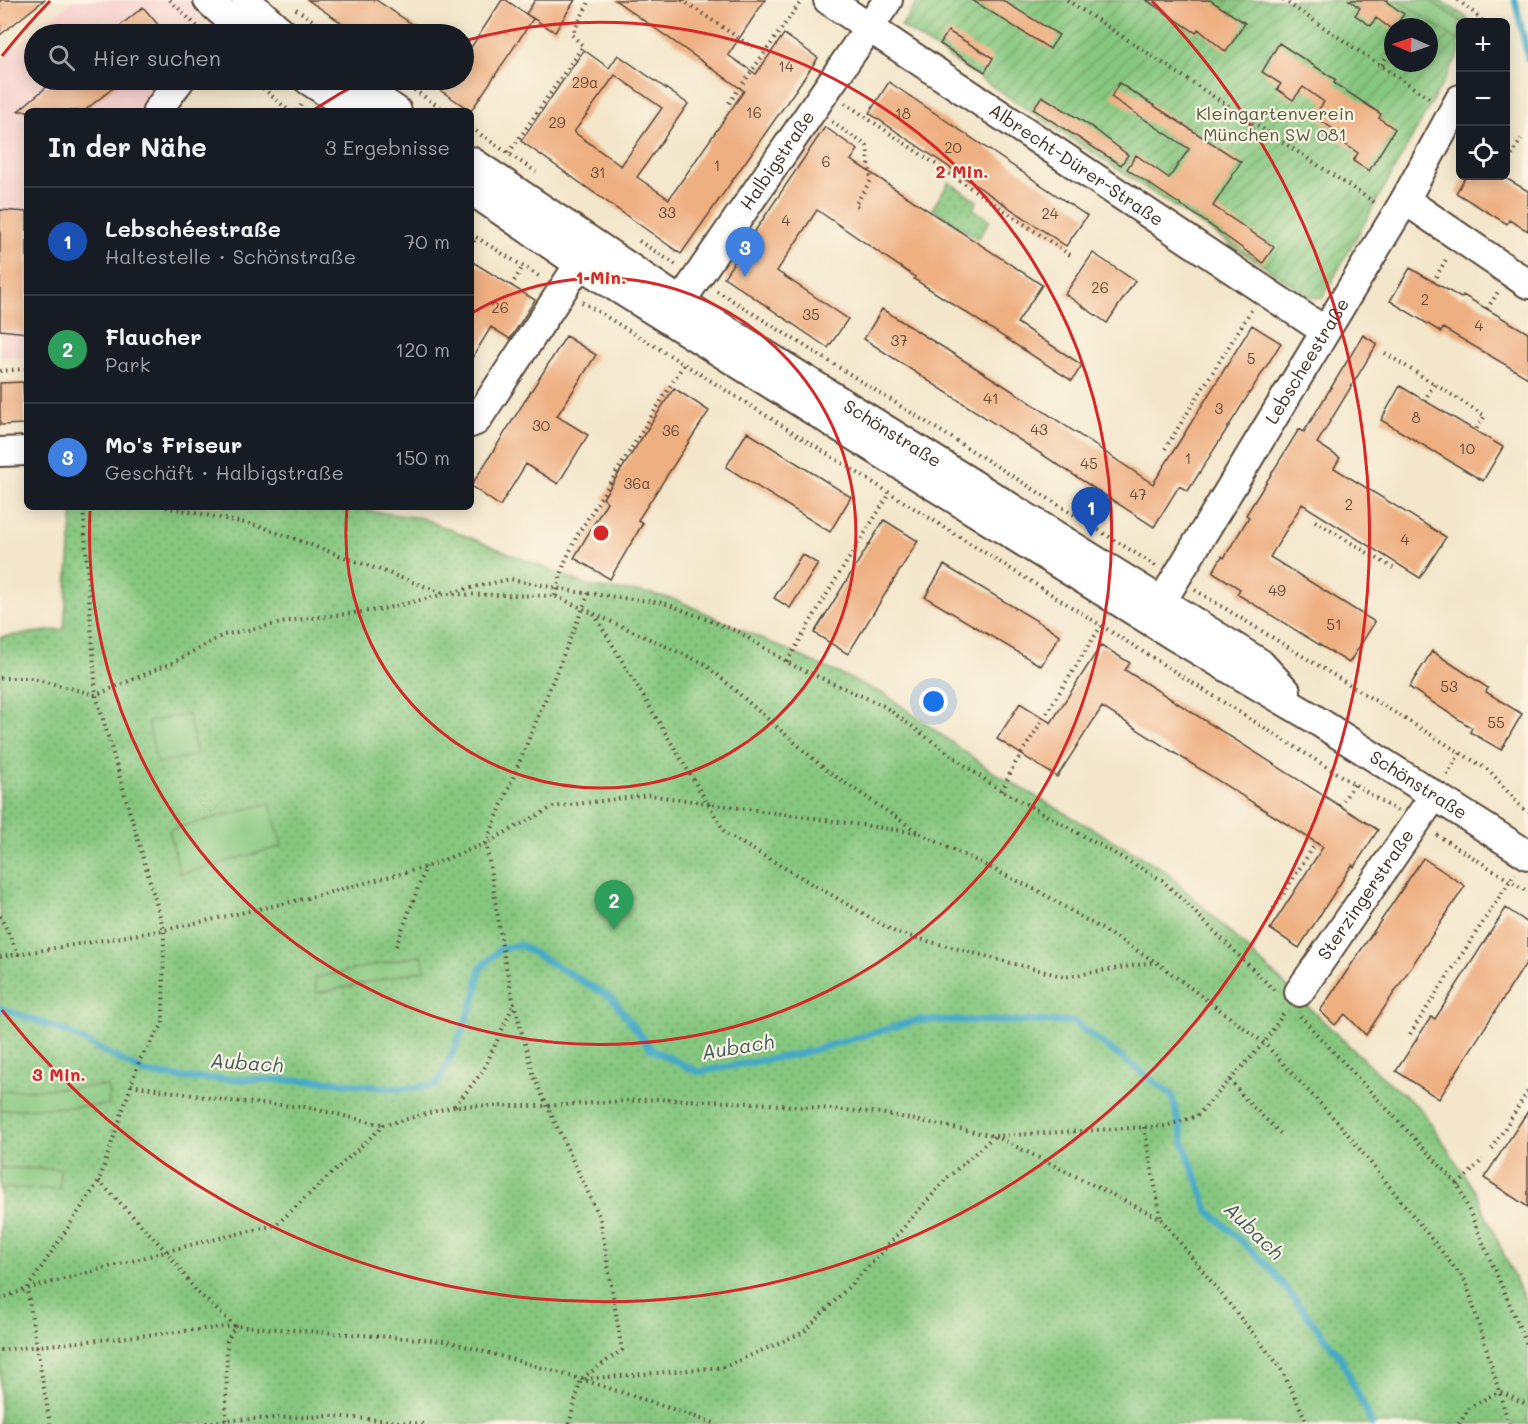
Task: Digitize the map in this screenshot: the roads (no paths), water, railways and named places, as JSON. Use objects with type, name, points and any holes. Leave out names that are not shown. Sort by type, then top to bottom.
[{"type":"street","name":"Albrecht-Dürer-Straße","points":[[828,0],[1325,331]]},
{"type":"street","name":"Halbigstraße","points":[[674,311],[888,0]]},
{"type":"street","points":[[232,15],[257,24]]},
{"type":"street","points":[[159,108],[173,90]]},
{"type":"street","points":[[365,90],[392,108]]},
{"type":"street","points":[[305,92],[347,108]]},
{"type":"street","name":"Lebscheestraße","points":[[1156,611],[1405,200],[1448,100]]},
{"type":"street","name":"Schönstraße","points":[[474,163],[586,254]]},
{"type":"street","name":"Schönstraße","points":[[474,192],[586,254],[1156,611],[1260,663],[1308,715],[1528,855]]},
{"type":"street","points":[[1405,200],[1528,284]]},
{"type":"street","points":[[474,422],[586,254]]},
{"type":"street","points":[[0,452],[24,451]]},
{"type":"street","name":"Sterzingerstraße","points":[[1294,998],[1434,796]]},
{"type":"waterway","points":[[1515,0],[1528,58]]},
{"type":"waterway","name":"Aubach","points":[[0,1008],[65,1031],[145,1073],[185,1078],[326,1081],[398,1089],[437,1085],[461,1034],[476,994],[480,969],[500,949],[520,945],[612,998],[651,1049],[698,1072],[803,1053],[918,1020],[1074,1022],[1172,1095],[1184,1144],[1208,1210],[1269,1267],[1341,1358],[1372,1424]]},
{"type":"place","name":"Mo's Friseur","points":[[745,277]]},
{"type":"place","name":"Lebschéestraße","points":[[1091,537]]},
{"type":"place","name":"Flaucher","points":[[614,930]]},
{"type":"park label","name":"Kleingartenverein München SW 081","points":[[1275,124]]}]
